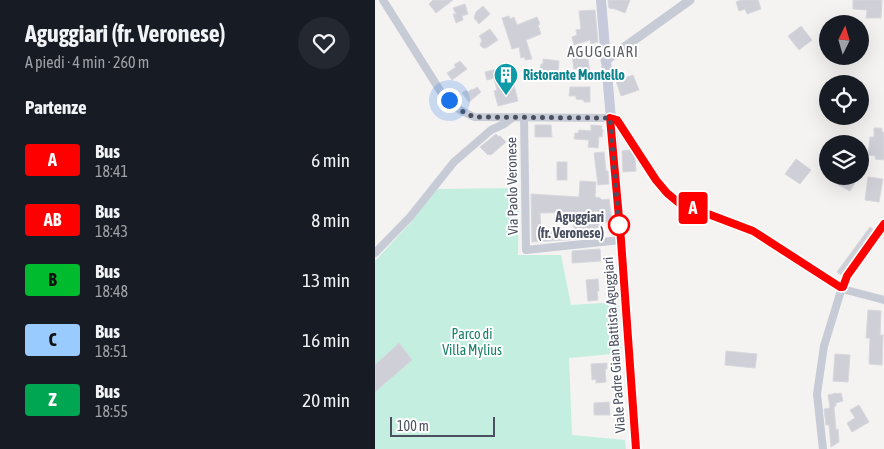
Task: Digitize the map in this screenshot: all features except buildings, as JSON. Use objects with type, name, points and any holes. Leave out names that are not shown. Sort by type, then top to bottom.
[{"type":"main road","name":"Viale Padre Gian Battista Aguggiari","points":[[601,0],[636,449]]},
{"type":"street","points":[[383,0],[441,92],[460,110],[474,117],[610,118],[617,120],[656,180],[679,203],[753,231],[846,290],[884,300]]},
{"type":"street","points":[[605,61],[690,0]]},
{"type":"street","name":"Via Paolo Veronese","points":[[524,117],[526,250],[621,240]]},
{"type":"street","points":[[375,253],[410,217],[454,162],[491,130],[512,118]]},
{"type":"street","points":[[823,449],[817,394],[824,346],[847,276],[884,224]]},
{"type":"green space","name":"Parco di Villa Mylius","points":[[519,188],[518,255],[561,255],[571,305],[618,302],[622,353],[569,358],[572,435],[625,440],[626,449],[375,449],[375,261],[413,220],[429,196],[438,189]]},
{"type":"bus line","name":"A","points":[[636,449],[610,118],[617,120],[656,180],[679,203],[753,231],[840,287],[843,287],[847,276],[884,224]]},
{"type":"place","name":"Ristorante Montello","points":[[506,96]]},
{"type":"place","name":"Aguggiari (fr. Veronese)","points":[[619,225]]},
{"type":"district","name":"AGUGGIARI","points":[[603,52]]},
{"type":"route","points":[[449,100],[460,110],[474,117],[610,118],[619,225]]}]
